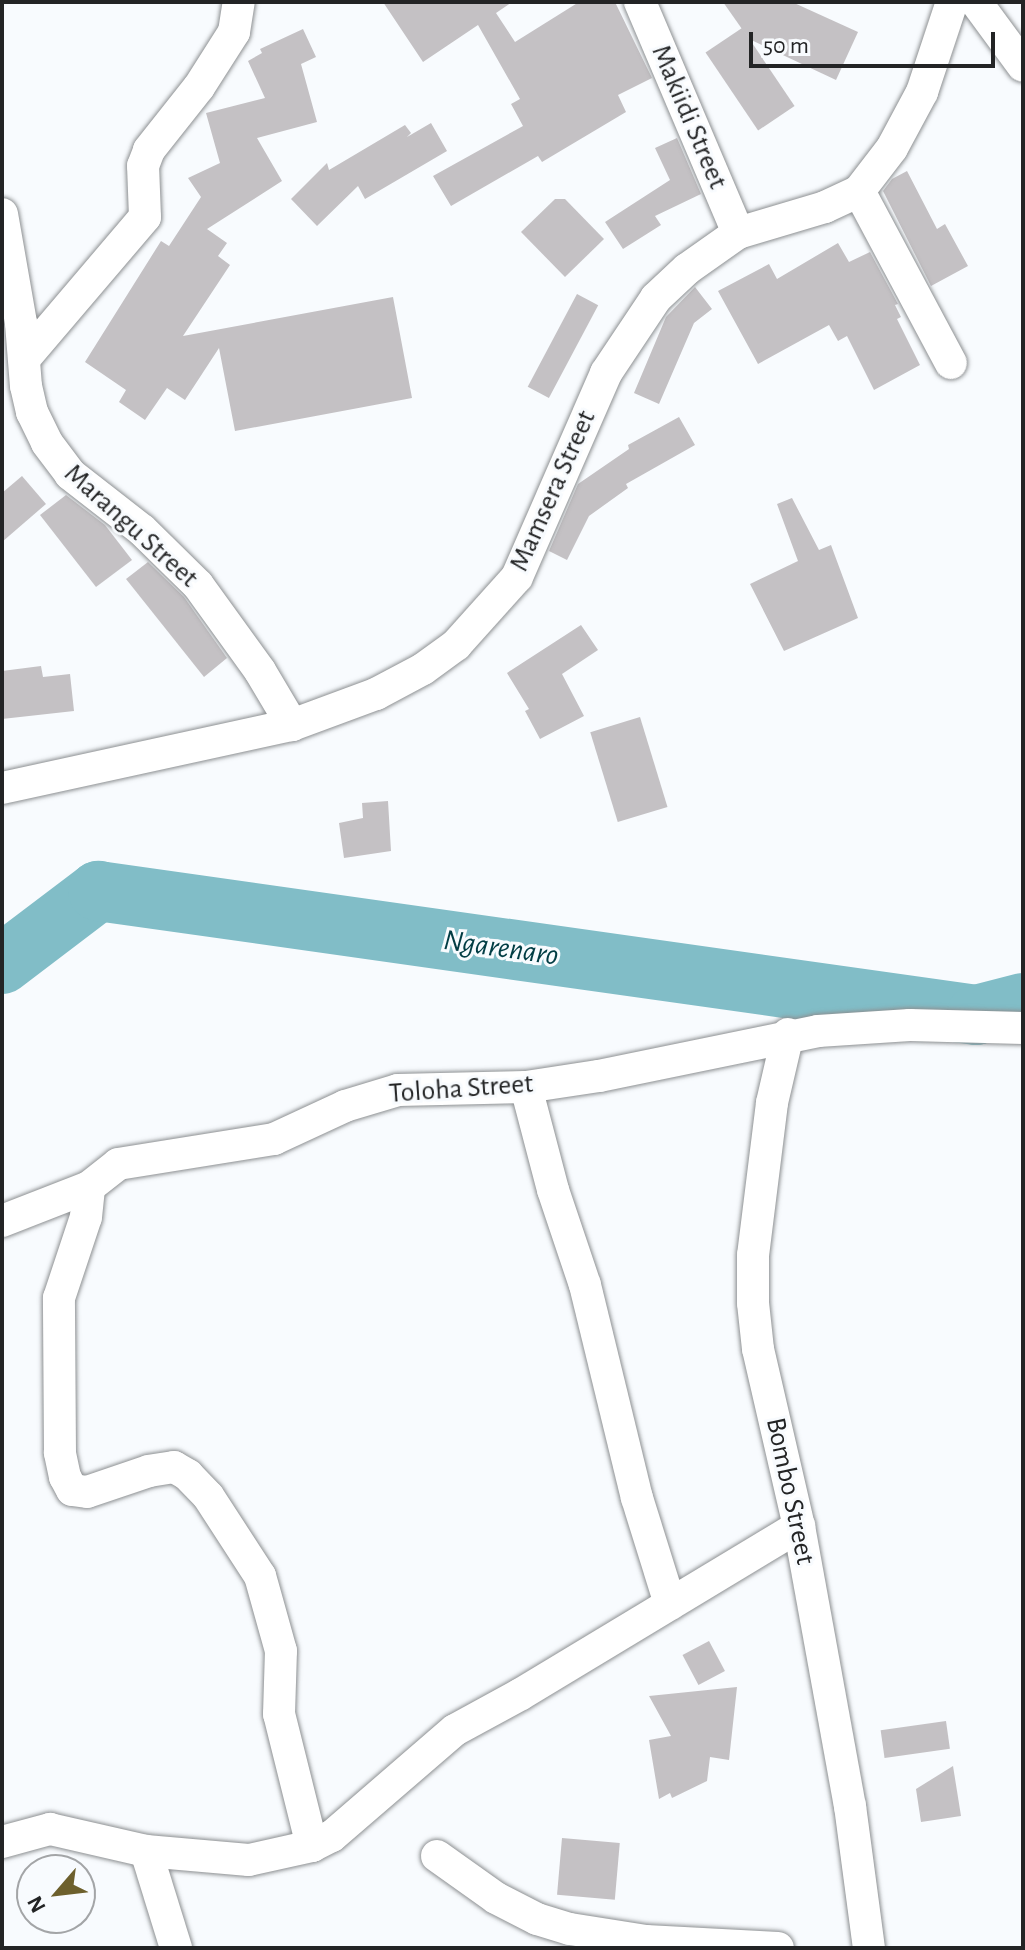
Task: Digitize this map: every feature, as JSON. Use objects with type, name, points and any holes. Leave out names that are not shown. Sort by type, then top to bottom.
[{"type":"street","points":[[25,358],[145,217],[143,166],[149,150],[199,87],[234,32],[239,2]]},
{"type":"street","name":"Makiidi Street","points":[[640,2],[738,233]]},
{"type":"street","name":"Mamsera Street","points":[[2,788],[292,725],[352,704],[423,669],[478,625],[517,577],[536,541],[576,437],[629,336],[656,298],[687,269],[738,233],[825,207],[859,191],[892,148],[922,92],[952,2]]},
{"type":"street","points":[[976,2],[1023,66]]},
{"type":"street","points":[[859,191],[951,363]]},
{"type":"street","name":"Marangu Street","points":[[2,214],[25,358],[26,386],[32,412],[54,454],[70,474],[142,530],[198,585],[252,658],[292,725]]},
{"type":"street","name":"Toloha Street","points":[[2,1221],[89,1187],[118,1164],[274,1139],[374,1095],[398,1090],[526,1087],[599,1076],[788,1034],[910,1025],[1023,1028]]},
{"type":"street","name":"Bombo Street","points":[[788,1034],[768,1133],[753,1255],[753,1303],[758,1349],[799,1526],[850,1806],[869,1948]]},
{"type":"street","points":[[526,1087],[553,1190],[585,1285],[637,1498],[670,1604]]},
{"type":"street","points":[[89,1187],[86,1217],[59,1298],[60,1453],[72,1490],[87,1492],[149,1471],[174,1467],[188,1475],[208,1496],[260,1576],[281,1651],[279,1714],[312,1846]]},
{"type":"street","points":[[2,1842],[50,1829],[146,1851],[249,1860],[312,1846],[332,1836],[455,1730],[799,1526]]},
{"type":"street","points":[[146,1851],[176,1948]]},
{"type":"street","points":[[437,1856],[496,1898],[537,1919],[570,1929],[646,1941],[778,1948]]},
{"type":"building","points":[[383,2],[512,2],[496,13],[515,42],[579,2],[615,2],[652,78],[618,95],[626,112],[542,162],[538,156],[451,206],[433,176],[523,126],[511,104],[520,99],[478,25],[423,62]]},
{"type":"building","points":[[723,2],[792,2],[858,32],[836,80],[749,39]]},
{"type":"building","points":[[742,28],[795,106],[758,131],[706,53]]},
{"type":"building","points":[[303,29],[316,57],[301,64],[317,122],[257,138],[282,181],[207,229],[227,243],[218,256],[230,265],[183,336],[393,297],[412,398],[235,431],[219,348],[185,400],[167,388],[145,420],[119,402],[126,390],[85,362],[161,241],[169,246],[201,197],[188,178],[220,163],[206,113],[265,98],[248,61],[262,53],[260,49]]},
{"type":"building","points":[[431,123],[447,151],[365,199],[358,186],[317,226],[291,199],[327,163],[329,170],[405,125],[411,133],[407,137]]},
{"type":"building","points":[[677,138],[701,194],[655,216],[661,225],[623,249],[605,222],[670,180],[655,148]]},
{"type":"building","points":[[907,171],[937,229],[945,224],[968,266],[931,286],[883,191],[892,179]]},
{"type":"building","points":[[555,199],[565,199],[604,239],[565,277],[521,232]]},
{"type":"building","points":[[838,243],[849,262],[870,252],[898,304],[895,305],[901,317],[897,319],[920,365],[874,390],[847,336],[838,341],[829,325],[758,364],[718,291],[769,264],[777,279]]},
{"type":"building","points":[[695,287],[712,309],[694,323],[659,404],[634,393],[666,317]]},
{"type":"building","points":[[577,294],[598,305],[549,398],[528,387]]},
{"type":"building","points":[[679,417],[695,445],[626,484],[628,488],[589,516],[567,560],[549,551],[578,484],[629,449],[628,445]]},
{"type":"building","points":[[22,476],[46,504],[2,542],[2,493]]},
{"type":"building","points":[[66,495],[105,525],[132,560],[96,587],[40,515]]},
{"type":"building","points":[[792,498],[819,550],[831,545],[858,618],[784,651],[750,584],[798,561],[777,504]]},
{"type":"building","points":[[148,562],[184,597],[227,658],[204,677],[126,579]]},
{"type":"building","points":[[581,625],[598,650],[562,674],[584,716],[540,739],[525,711],[529,709],[507,673]]},
{"type":"building","points":[[41,666],[43,677],[70,674],[74,711],[2,719],[2,671]]},
{"type":"building","points":[[640,717],[667,807],[618,822],[590,732]]},
{"type":"building","points":[[388,801],[391,851],[344,858],[339,823],[363,818],[362,803]]},
{"type":"building","points":[[709,1641],[725,1671],[698,1685],[683,1655]]},
{"type":"building","points":[[737,1687],[729,1760],[710,1757],[707,1781],[672,1798],[670,1793],[659,1799],[649,1740],[671,1736],[649,1696]]},
{"type":"building","points":[[946,1721],[950,1749],[885,1758],[881,1730]]},
{"type":"building","points":[[953,1766],[961,1816],[921,1822],[916,1789]]},
{"type":"building","points":[[562,1838],[620,1843],[615,1900],[557,1895]]},
{"type":"waterway","name":"Ngarenaro","points":[[2,964],[98,891],[976,1015],[1023,1003]]}]
